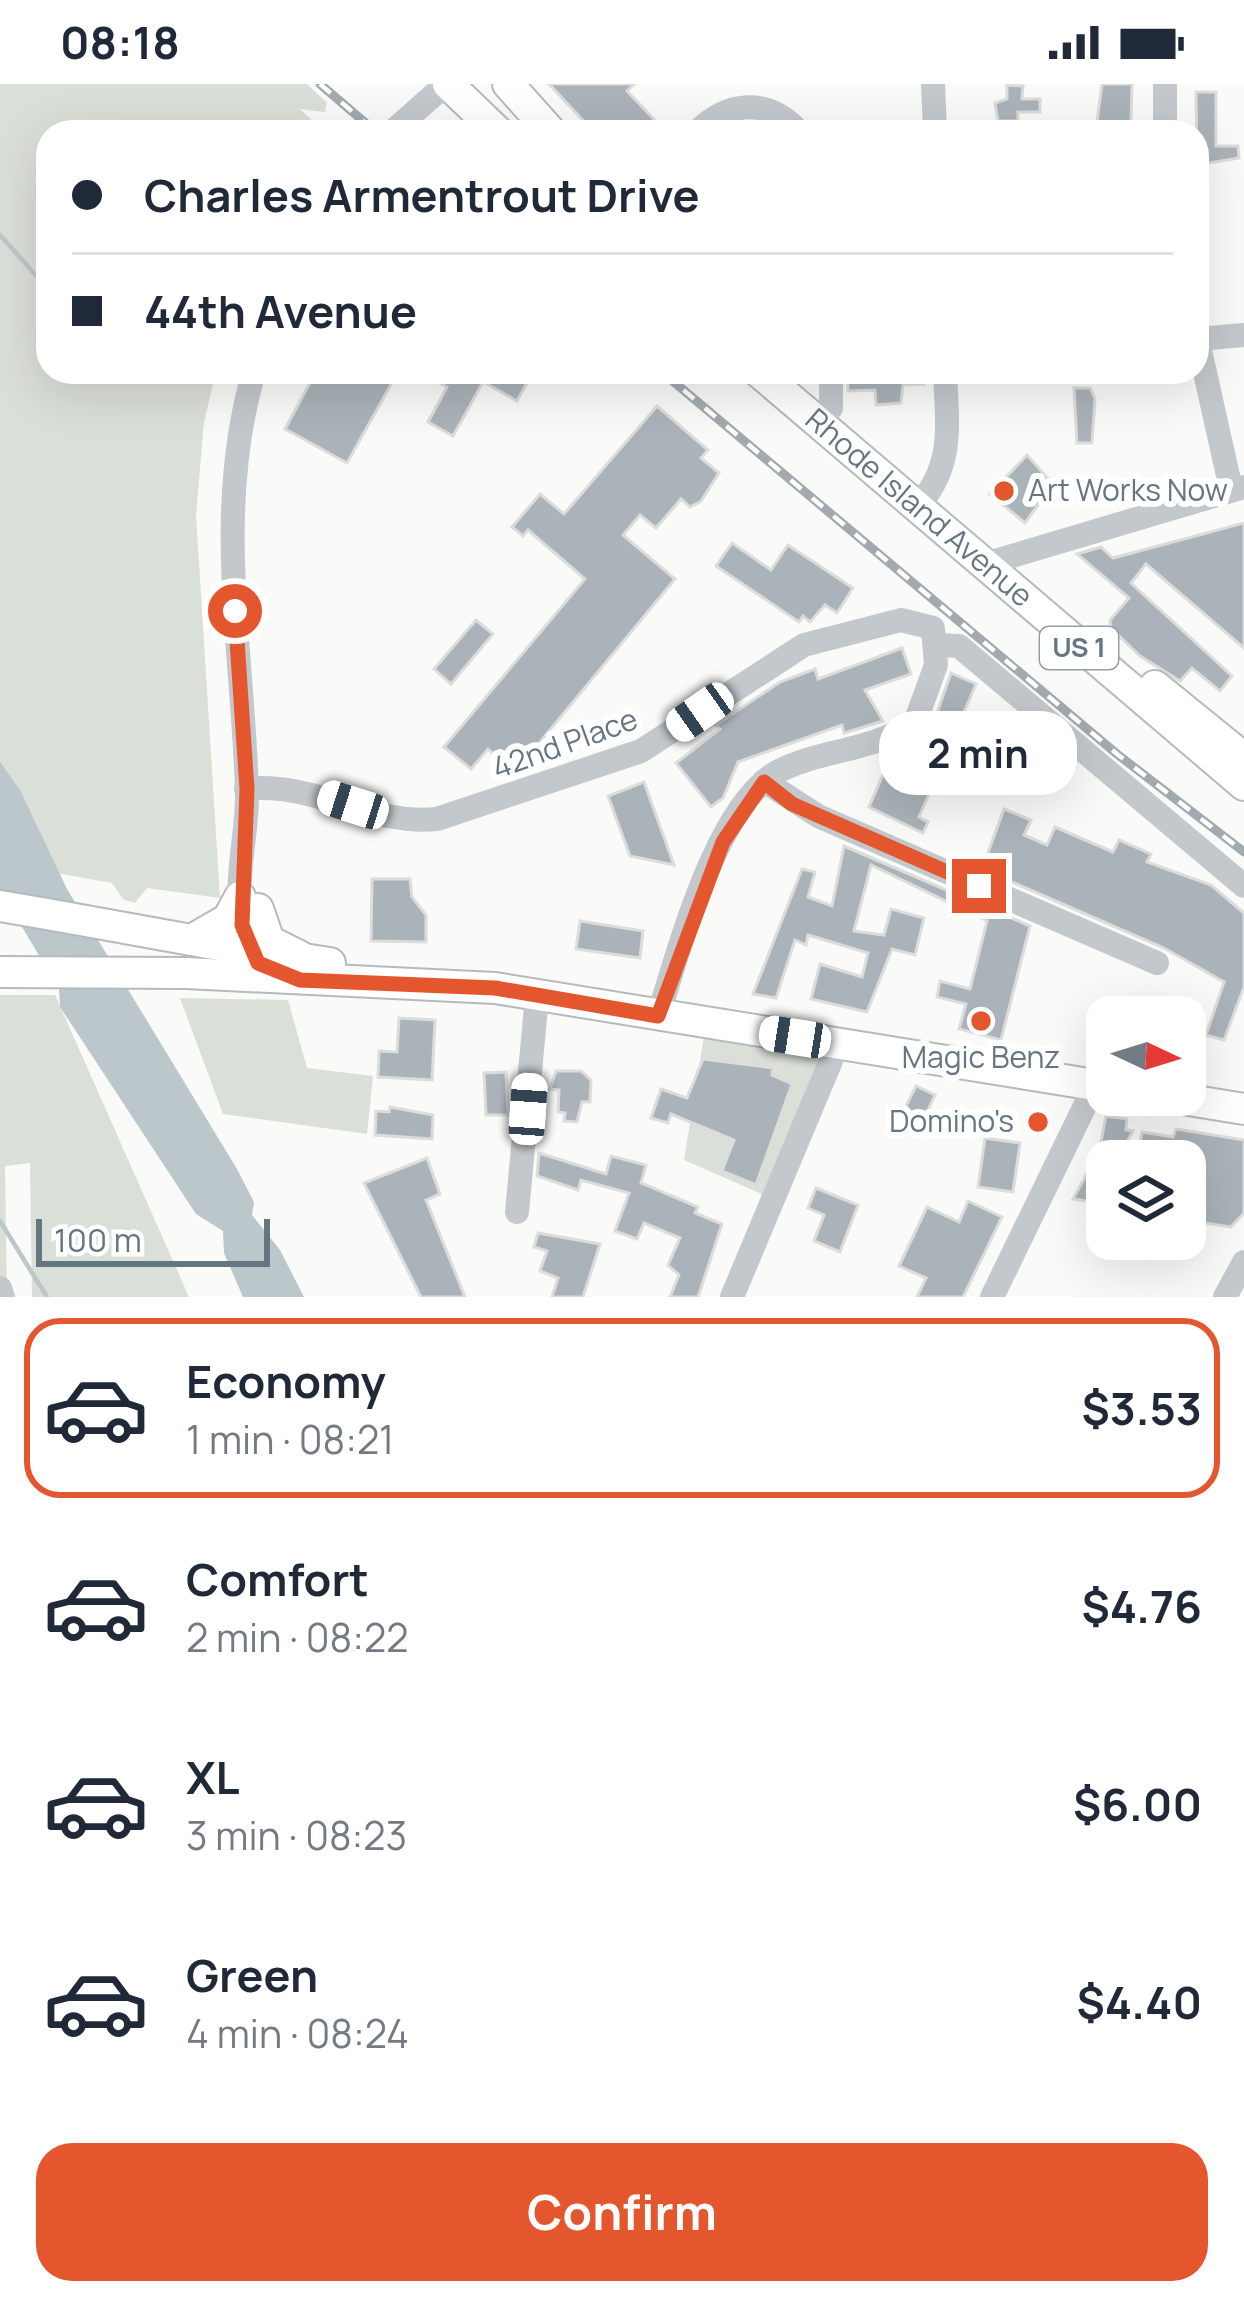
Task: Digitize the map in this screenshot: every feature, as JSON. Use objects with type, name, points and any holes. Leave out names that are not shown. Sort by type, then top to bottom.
[{"type":"main road","points":[[447,84],[485,120]]},
{"type":"main road","points":[[508,84],[540,120]]},
{"type":"main road","name":"Rhode Island Avenue","points":[[774,384],[1244,758]]},
{"type":"main road","name":"Rhode Island Avenue","points":[[804,384],[924,500]]},
{"type":"main road","name":"Rhode Island Avenue","points":[[994,560],[1116,681],[1244,785]]},
{"type":"main road","points":[[180,935],[228,920],[249,903],[269,940],[308,970]]},
{"type":"main road","points":[[0,906],[180,935],[252,954],[272,972],[308,970]]},
{"type":"main road","points":[[221,974],[236,971],[252,954]]},
{"type":"main road","points":[[0,972],[308,970],[436,983],[1086,1084]]},
{"type":"main road","points":[[1206,1102],[1244,1108]]},
{"type":"street","points":[[406,120],[447,84]]},
{"type":"street","points":[[933,84],[934,120]]},
{"type":"street","points":[[1165,84],[1165,120]]},
{"type":"street","points":[[710,120],[734,106],[769,110],[783,120]]},
{"type":"street","points":[[1209,337],[1244,335]]},
{"type":"street","points":[[994,560],[1237,488],[1209,383]]},
{"type":"street","points":[[252,384],[232,500],[249,903],[260,936],[252,954]]},
{"type":"street","points":[[830,408],[831,384]]},
{"type":"street","points":[[924,500],[946,461],[945,384]]},
{"type":"street","name":"42nd Place","points":[[247,789],[288,786],[401,819],[437,820],[641,751],[804,645],[901,620],[932,628],[937,645]]},
{"type":"street","points":[[658,1016],[723,842],[764,782],[790,766],[908,727],[927,700],[937,645],[959,646],[1244,886]]},
{"type":"street","points":[[764,782],[818,816],[1157,963]]},
{"type":"street","points":[[517,1212],[537,996]]},
{"type":"street","points":[[732,1297],[838,1044]]},
{"type":"street","points":[[992,1297],[1086,1115]]},
{"type":"street","points":[[1225,1297],[1244,1262]]},
{"type":"street","points":[[0,1288],[3,1297]]},
{"type":"shaded area","points":[[0,84],[307,84],[327,103],[325,112],[300,109],[311,120],[36,120],[36,384],[213,384],[204,422],[196,515],[220,898],[147,888],[135,903],[124,900],[112,883],[0,863]]},
{"type":"shaded area","points":[[0,762],[20,790],[67,889],[237,1169],[254,1202],[252,1215],[280,1250],[304,1297],[243,1297],[224,1253],[223,1231],[196,1214],[60,1007],[59,989],[0,890]]},
{"type":"shaded area","points":[[0,995],[55,995],[189,1297],[32,1297],[30,1163],[5,1166],[7,1297],[0,1297]]},
{"type":"shaded area","points":[[180,998],[288,1000],[307,1068],[373,1076],[367,1134],[223,1114]]},
{"type":"shaded area","points":[[706,1024],[838,1044],[773,1199],[684,1160]]},
{"type":"building","points":[[549,84],[634,84],[627,91],[655,120],[583,120]]},
{"type":"building","points":[[1102,84],[1132,84],[1131,120],[1097,120]]},
{"type":"building","points":[[1007,85],[1023,86],[1022,99],[1040,99],[1040,112],[1018,112],[1018,120],[998,120],[995,103],[1007,99]]},
{"type":"building","points":[[1196,92],[1216,92],[1216,146],[1238,146],[1239,158],[1209,163],[1209,120],[1196,120]]},
{"type":"building","points":[[309,384],[391,384],[347,463],[285,429]]},
{"type":"building","points":[[441,384],[482,384],[453,436],[428,422],[447,387]]},
{"type":"building","points":[[487,384],[526,384],[517,401]]},
{"type":"building","points":[[848,384],[924,384],[903,385],[901,403],[876,405],[875,390],[848,391]]},
{"type":"building","points":[[1074,388],[1090,388],[1095,399],[1092,443],[1077,443]]},
{"type":"building","points":[[657,406],[708,450],[701,458],[719,473],[701,501],[690,507],[681,499],[656,528],[640,515],[623,535],[675,579],[515,772],[488,749],[471,769],[444,747],[585,579],[528,530],[523,536],[512,527],[540,494],[564,514]]},
{"type":"building","points":[[1027,455],[1053,484],[1025,523],[990,494]]},
{"type":"building","points":[[1244,523],[1244,648],[1146,564],[1131,583],[1232,676],[1220,691],[1192,668],[1180,681],[1140,656],[1111,628],[1110,620],[1129,598],[1077,554],[1101,547],[1113,558]]},
{"type":"building","points":[[732,543],[771,570],[788,545],[853,588],[837,613],[825,605],[810,622],[803,616],[799,622],[716,566]]},
{"type":"building","points":[[476,620],[493,634],[451,684],[434,669]]},
{"type":"building","points":[[902,648],[911,674],[865,690],[883,721],[844,733],[842,725],[738,762],[723,798],[711,807],[676,763],[720,729],[716,725],[780,682],[815,669],[818,679]]},
{"type":"building","points":[[951,673],[976,684],[919,817],[928,822],[923,833],[869,807],[886,768],[904,775],[914,753],[922,756]]},
{"type":"building","points":[[644,782],[674,865],[630,856],[608,796]]},
{"type":"building","points":[[1004,809],[1031,820],[1024,835],[1047,845],[1055,827],[1113,852],[1119,840],[1151,854],[1147,862],[1211,885],[1244,913],[1244,987],[1224,1040],[1206,1035],[1224,982],[1164,948],[982,869]]},
{"type":"building","points":[[844,846],[1030,926],[1001,1040],[959,1029],[966,1004],[937,997],[940,981],[970,989],[987,921],[871,865],[854,931],[884,935],[891,909],[924,918],[915,955],[892,949],[867,1012],[811,999],[820,964],[862,977],[868,953],[808,935],[806,945],[795,940],[776,998],[753,994],[802,869],[815,872],[808,897],[832,906]]},
{"type":"building","points":[[372,879],[410,879],[412,897],[426,915],[426,942],[371,941]]},
{"type":"building","points":[[580,921],[643,931],[640,958],[576,949]]},
{"type":"building","points":[[399,1018],[435,1020],[432,1080],[378,1077],[379,1051],[397,1052]]},
{"type":"building","points":[[703,1059],[773,1068],[772,1075],[792,1084],[756,1185],[722,1171],[734,1140],[671,1114],[668,1123],[651,1118],[661,1089],[687,1098]]},
{"type":"building","points":[[556,1071],[581,1071],[591,1080],[590,1102],[582,1102],[577,1122],[564,1121],[565,1113],[558,1112],[559,1090],[550,1089]]},
{"type":"building","points":[[506,1072],[508,1115],[486,1115],[484,1073]]},
{"type":"building","points":[[916,1086],[935,1095],[918,1132],[898,1122]]},
{"type":"building","points":[[390,1107],[433,1115],[432,1139],[375,1135],[376,1111],[389,1112]]},
{"type":"building","points":[[1106,1116],[1127,1119],[1126,1130],[1133,1131],[1128,1140],[1101,1140]]},
{"type":"building","points":[[1176,1129],[1244,1140],[1244,1213],[1231,1227],[1206,1223],[1206,1140],[1141,1140],[1142,1132],[1173,1137]]},
{"type":"building","points":[[985,1138],[1020,1143],[1013,1192],[978,1187]]},
{"type":"building","points":[[539,1153],[606,1174],[611,1156],[646,1165],[641,1183],[698,1207],[695,1213],[722,1224],[698,1297],[670,1297],[679,1275],[668,1265],[680,1238],[644,1223],[637,1239],[615,1231],[629,1193],[581,1180],[578,1190],[537,1176]]},
{"type":"building","points":[[427,1158],[440,1194],[426,1200],[465,1297],[421,1297],[364,1183]]},
{"type":"building","points":[[1086,1176],[1086,1201],[1073,1199]]},
{"type":"building","points":[[816,1188],[858,1205],[840,1252],[814,1241],[824,1215],[808,1208]]},
{"type":"building","points":[[968,1201],[1002,1217],[963,1297],[917,1297],[926,1278],[899,1266],[927,1207],[959,1222]]},
{"type":"building","points":[[538,1233],[600,1244],[583,1297],[552,1297],[558,1278],[540,1271],[547,1251],[534,1247]]},
{"type":"waterway","points":[[0,235],[36,276]]},
{"type":"waterway","points":[[0,1221],[47,1297]]},
{"type":"railway","points":[[320,84],[362,120]]},
{"type":"railway","points":[[676,384],[1117,754],[1244,852]]},
{"type":"place","name":"Art Works Now","points":[[1004,491]]},
{"type":"place","name":"Magic Benz","points":[[981,1021]]},
{"type":"place","name":"Domino's","points":[[1038,1122]]},
{"type":"route","points":[[235,611],[247,789],[242,925],[252,954],[272,972],[300,980],[495,988],[658,1016],[694,908],[723,842],[737,815],[764,782],[792,804],[979,886]]}]
